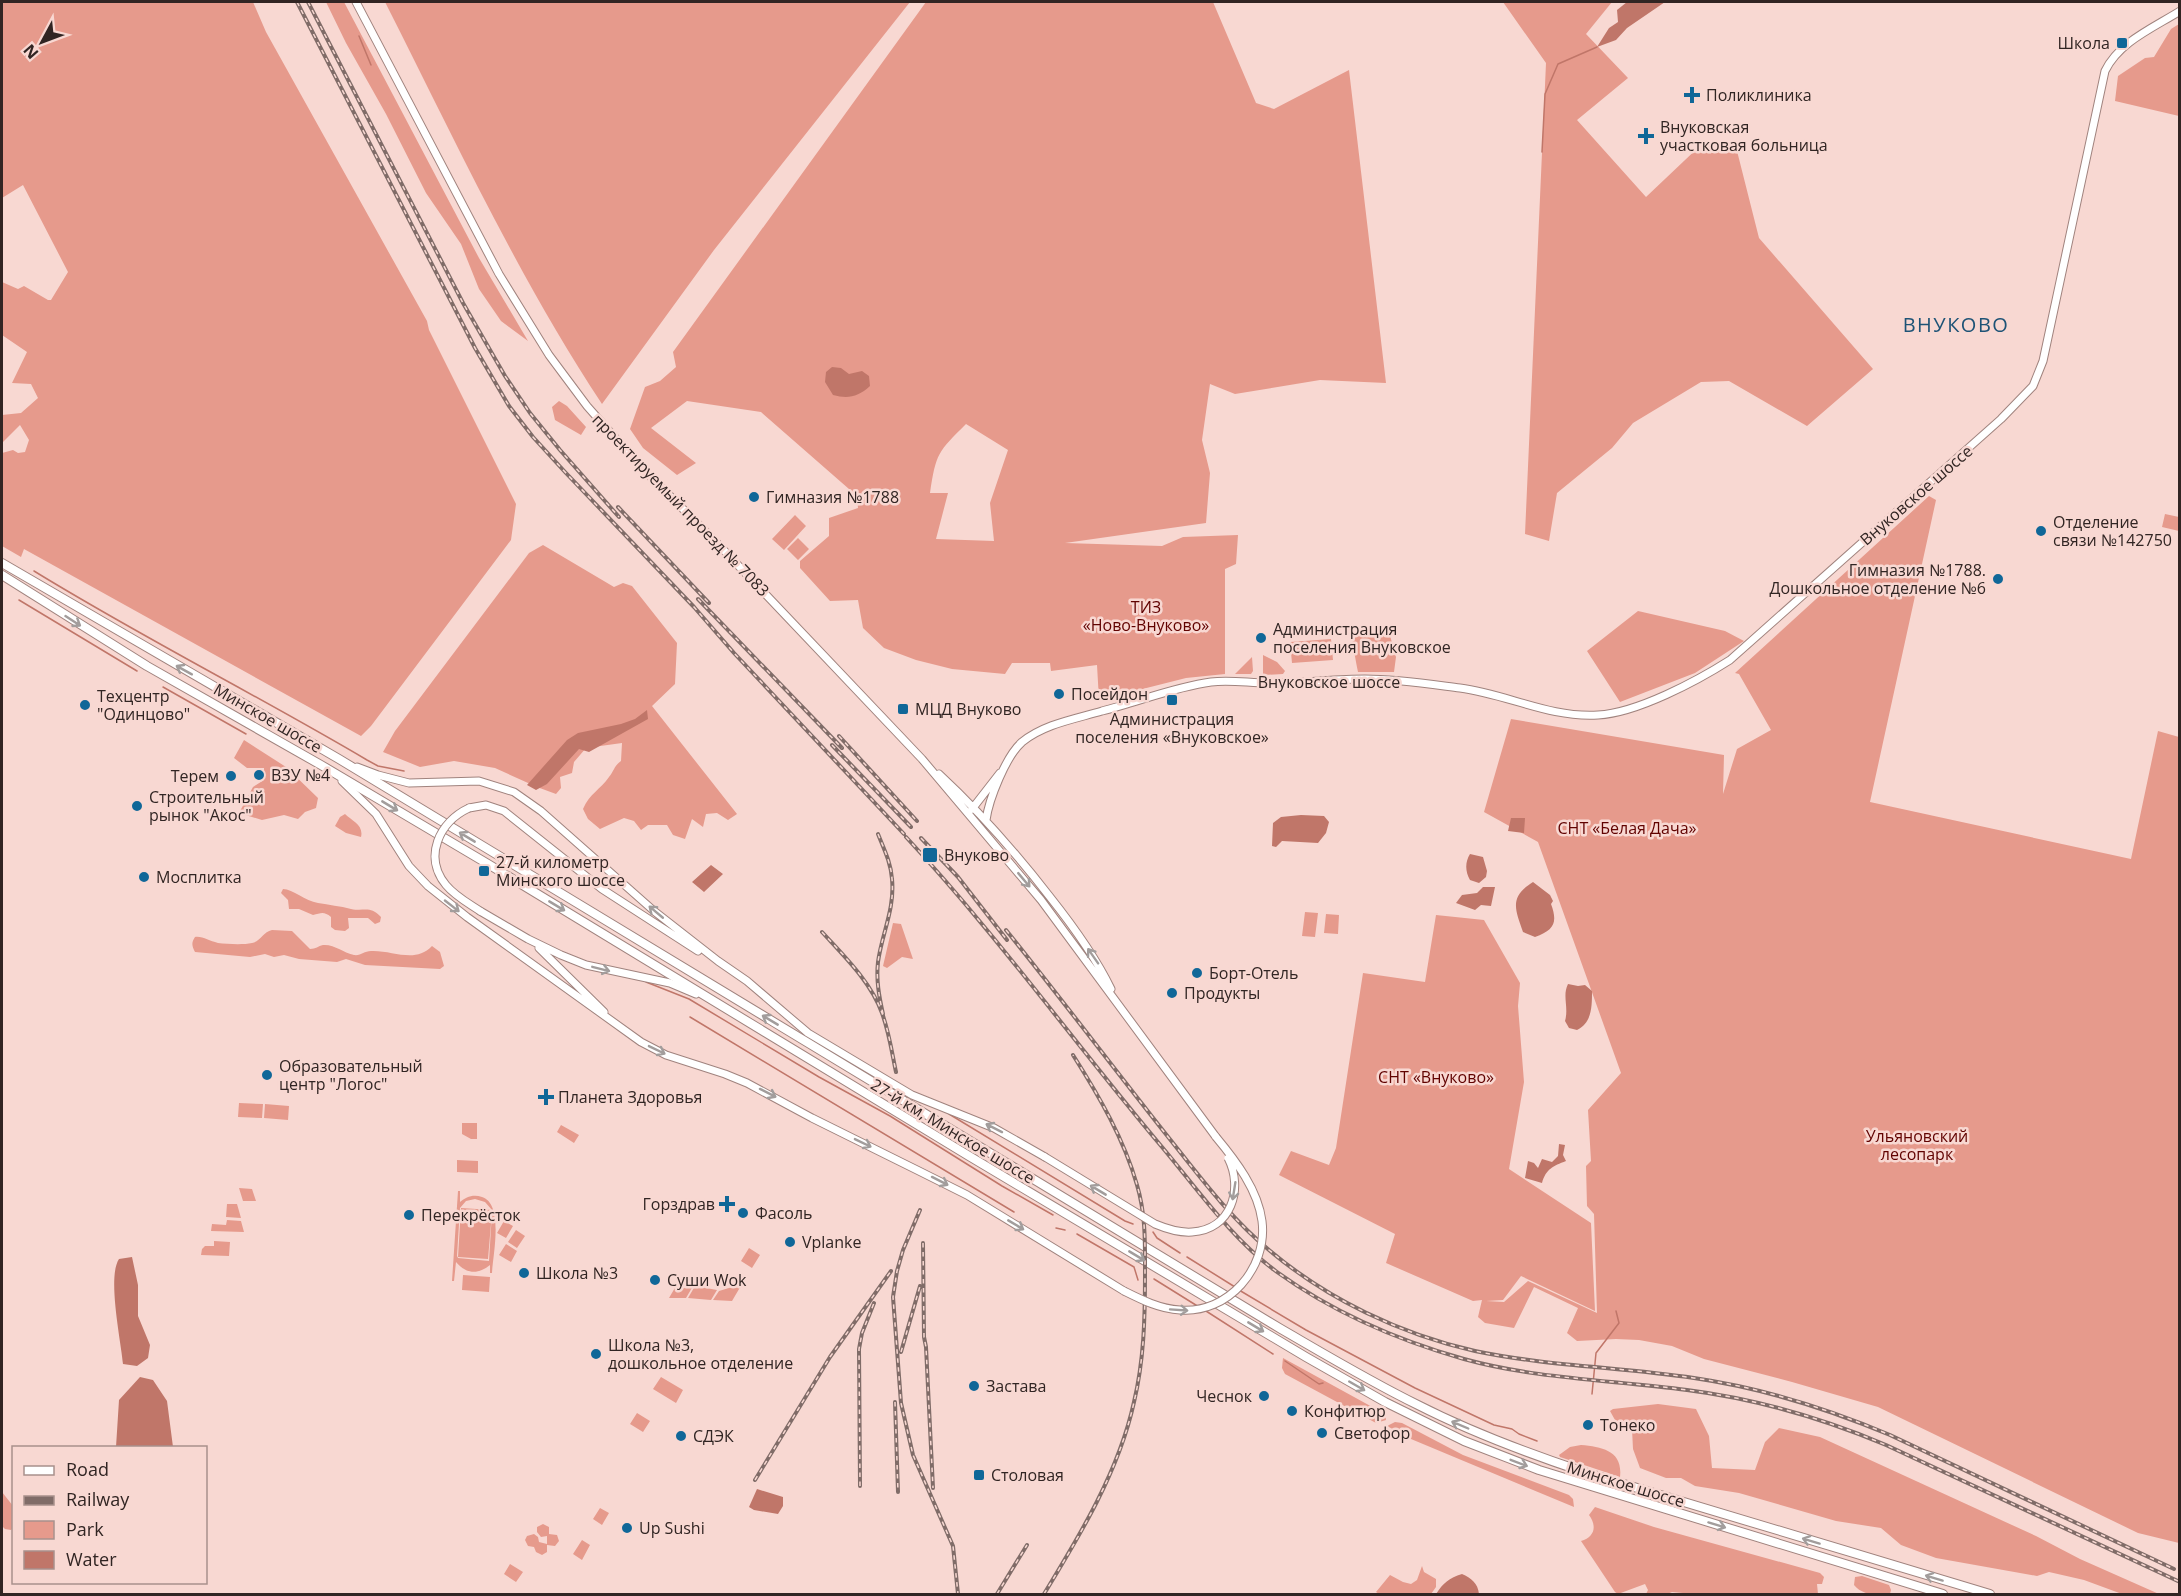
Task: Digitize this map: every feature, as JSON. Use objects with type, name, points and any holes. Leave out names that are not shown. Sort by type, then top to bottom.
[{"type":"highway","name":"Минское шоссе","points":[[2,563],[339,759],[624,932]]},
{"type":"highway","name":"Минское шоссе","points":[[2,575],[147,666],[321,765],[619,944]]},
{"type":"highway","name":"27-й км, Минское шоссе","points":[[624,932],[1281,1329]]},
{"type":"highway","name":"27-й км, Минское шоссе","points":[[619,944],[1275,1339]]},
{"type":"highway","name":"Минское шоссе","points":[[1281,1329],[1419,1406],[1533,1455],[1990,1594]]},
{"type":"highway","name":"Минское шоссе","points":[[1275,1339],[1384,1402],[1490,1452],[1586,1486],[1943,1594]]},
{"type":"main road","name":"проектируемый проезд № 7083","points":[[356,2],[426,131],[499,274],[549,355],[587,406],[640,466],[922,759],[976,810]]},
{"type":"main road","name":"Внуковское шоссе","points":[[969,816],[976,810],[1022,742],[1046,728],[1193,685],[1230,681],[1274,683],[1347,679],[1395,681],[1461,688],[1546,711],[1591,715],[1611,714],[1629,709],[1684,686],[1725,663],[2001,420],[2033,386],[2043,361],[2105,71],[2122,48],[2180,11]]},
{"type":"main road","points":[[339,759],[378,775],[409,783],[479,781],[514,792],[541,811],[654,911],[754,987],[808,1032],[912,1095],[994,1128],[1155,1224],[1175,1231],[1196,1232],[1213,1225],[1228,1210],[1235,1195],[1236,1182],[1233,1170],[1216,1137]]},
{"type":"main road","name":"проектируемый проезд № 7083","points":[[922,759],[969,816]]},
{"type":"main road","points":[[321,765],[352,789],[376,814],[409,866],[428,886],[467,917],[641,1042],[666,1055],[747,1083],[966,1195],[1138,1299],[1182,1311],[1205,1308],[1228,1296],[1250,1275],[1258,1257],[1263,1233],[1259,1208],[1249,1185],[1235,1162],[1041,900],[969,816]]},
{"type":"main road","name":"Внуковское шоссе","points":[[986,820],[988,807],[1006,766]]},
{"type":"main road","points":[[718,961],[685,944],[610,895],[504,811],[486,805],[460,812],[445,825],[437,842],[435,860],[437,870],[447,886],[480,911],[528,939],[586,965],[670,983],[721,1005]]},
{"type":"main road","points":[[976,810],[988,807]]},
{"type":"main road","points":[[976,810],[1040,884],[1098,963],[1121,1007]]},
{"type":"main road","points":[[528,939],[550,957],[626,1032]]},
{"type":"main road","points":[[754,987],[783,1017],[838,1062]]},
{"type":"green space","points":[[2,2],[253,2],[266,32],[427,321],[429,330],[516,504],[511,540],[371,726],[361,736],[24,549],[21,557],[2,546],[2,453],[13,450],[18,453],[25,452],[29,440],[20,425],[2,443],[2,415],[21,413],[38,398],[31,384],[12,383],[27,352],[2,335],[2,282],[18,289],[24,286],[51,300],[68,272],[23,185],[2,198]]},
{"type":"green space","points":[[326,2],[344,2],[479,258],[528,341],[501,321],[479,289],[461,244],[426,193]]},
{"type":"green space","points":[[385,2],[910,2],[714,250],[602,404],[542,307],[515,257]]},
{"type":"green space","name":"ТИЗ «Ново-Внуково»","points":[[926,2],[1213,2],[1256,103],[1274,109],[1349,70],[1386,383],[1320,380],[1235,394],[1210,384],[1202,440],[1210,473],[1206,523],[1065,543],[1162,546],[1183,537],[1238,535],[1236,564],[1225,569],[1225,674],[1186,678],[1099,700],[1097,665],[1051,671],[1050,663],[1012,663],[1005,674],[952,669],[916,660],[884,648],[863,628],[858,600],[830,601],[800,568],[800,561],[829,536],[829,518],[858,508],[857,496],[761,412],[687,401],[651,428],[696,463],[677,475],[643,448],[630,429],[645,387],[660,381],[676,367],[673,352]],"holes":[[[966,424],[1008,450],[990,503],[994,541],[936,539],[948,493],[930,493],[934,469],[949,441]]]},
{"type":"green space","points":[[1503,2],[1612,2],[1586,34],[1628,78],[1577,120],[1646,197],[1704,142],[1726,152],[1736,147],[1759,238],[1873,369],[1807,426],[1729,381],[1701,382],[1633,423],[1612,448],[1557,493],[1549,541],[1525,534],[1546,63]]},
{"type":"green space","points":[[2179,24],[2179,116],[2115,101],[2118,76],[2145,58],[2154,57],[2171,29]]},
{"type":"green space","points":[[559,401],[567,406],[586,427],[581,435],[555,420],[552,407]]},
{"type":"green space","name":"Ульяновский лесопарк","points":[[1929,496],[1936,500],[1870,802],[2131,859],[2158,731],[2179,737],[2179,1543],[2138,1533],[1878,1407],[1704,1359],[1672,1346],[1639,1340],[1577,1341],[1567,1333],[1578,1308],[1534,1287],[1514,1328],[1485,1323],[1478,1317],[1482,1300],[1473,1301],[1386,1263],[1395,1234],[1279,1175],[1291,1151],[1329,1165],[1336,1148],[1363,973],[1425,982],[1436,915],[1484,920],[1520,983],[1518,1006],[1524,1082],[1509,1169],[1591,1223],[1595,1311],[1521,1276],[1503,1300],[1486,1301],[1504,1302],[1528,1281],[1597,1313],[1594,1214],[1587,1206],[1586,1166],[1591,1161],[1588,1110],[1621,1073],[1538,842],[1484,812],[1511,719],[1724,755],[1723,794],[1737,749],[1771,730],[1739,674],[1735,673]]},
{"type":"green space","points":[[2165,514],[2179,517],[2179,531],[2162,527]]},
{"type":"green space","points":[[795,515],[806,526],[784,550],[772,539]]},
{"type":"green space","points":[[798,538],[809,549],[798,560],[787,549]]},
{"type":"green space","points":[[543,545],[614,587],[623,583],[632,586],[677,643],[675,684],[652,706],[737,814],[728,820],[717,813],[706,814],[703,827],[692,819],[685,839],[673,835],[667,825],[648,825],[641,830],[634,821],[624,818],[600,829],[588,819],[583,809],[621,761],[622,743],[586,748],[574,762],[572,773],[560,777],[561,788],[556,794],[495,768],[454,761],[420,767],[383,752],[395,731],[529,553]]},
{"type":"green space","points":[[1638,611],[1725,631],[1744,641],[1695,673],[1620,702],[1587,651]]},
{"type":"green space","points":[[1355,628],[1389,632],[1396,657],[1394,672],[1358,672],[1351,630]]},
{"type":"green space","points":[[1331,639],[1333,660],[1292,663],[1290,642]]},
{"type":"green space","points":[[1263,655],[1277,662],[1285,671],[1283,674],[1263,675]]},
{"type":"green space","points":[[1252,657],[1253,671],[1251,674],[1235,674]]},
{"type":"green space","points":[[244,740],[286,767],[318,798],[316,808],[305,812],[298,819],[284,815],[262,820],[239,813],[253,787],[264,780],[264,768],[247,768],[234,758]]},
{"type":"green space","points":[[345,814],[359,826],[361,837],[346,833],[335,826],[340,817]]},
{"type":"green space","points":[[283,889],[318,903],[356,910],[370,910],[381,917],[380,922],[375,924],[368,918],[348,918],[349,928],[345,931],[335,930],[331,927],[331,917],[326,914],[313,915],[299,909],[289,909],[288,900],[281,893]]},
{"type":"green space","points":[[1305,912],[1318,913],[1315,937],[1302,936]]},
{"type":"green space","points":[[1326,914],[1339,915],[1338,934],[1324,933]]},
{"type":"green space","points":[[893,923],[901,924],[913,959],[902,957],[887,968],[883,966]]},
{"type":"green space","points":[[272,930],[292,931],[310,949],[327,945],[354,955],[379,951],[411,955],[425,951],[432,946],[440,952],[444,966],[440,969],[365,965],[346,959],[337,962],[299,959],[284,955],[274,957],[265,954],[250,957],[195,952],[193,946],[195,937],[218,943],[252,943]]},
{"type":"green space","points":[[239,1103],[263,1104],[262,1118],[238,1117]]},
{"type":"green space","points":[[265,1104],[289,1106],[288,1120],[264,1118]]},
{"type":"green space","points":[[462,1123],[477,1123],[477,1139],[471,1139],[462,1134]]},
{"type":"green space","points":[[561,1125],[579,1135],[574,1143],[557,1132]]},
{"type":"green space","points":[[457,1160],[478,1161],[478,1173],[457,1172]]},
{"type":"green space","points":[[239,1188],[252,1189],[256,1201],[243,1201]]},
{"type":"green space","points":[[458,1191],[460,1191],[460,1202],[467,1197],[476,1196],[489,1201],[493,1209],[495,1219],[495,1242],[492,1273],[490,1273],[490,1265],[477,1272],[472,1272],[456,1262],[454,1281],[452,1281]],"holes":[[[475,1199],[485,1202],[492,1210],[461,1208],[458,1257],[488,1259],[492,1212],[489,1261],[458,1258],[457,1256],[460,1208],[466,1201]]]},
{"type":"green space","points":[[227,1204],[237,1204],[241,1218],[226,1217]]},
{"type":"green space","points":[[227,1220],[241,1221],[244,1232],[211,1231],[212,1224],[226,1225]]},
{"type":"green space","points":[[504,1221],[513,1226],[506,1238],[497,1233]]},
{"type":"green space","points":[[516,1230],[525,1236],[517,1248],[508,1242]]},
{"type":"green space","points":[[214,1241],[230,1242],[229,1256],[201,1255],[205,1246],[214,1246]]},
{"type":"green space","points":[[506,1244],[517,1251],[511,1262],[499,1255]]},
{"type":"green space","points":[[749,1248],[760,1255],[752,1268],[741,1261]]},
{"type":"green space","points":[[463,1275],[490,1277],[489,1292],[462,1290]]},
{"type":"green space","points":[[742,1284],[732,1301],[713,1300],[719,1291]]},
{"type":"green space","points":[[676,1286],[683,1288],[693,1286],[686,1298],[669,1298]]},
{"type":"green space","points":[[695,1286],[717,1290],[711,1300],[688,1298]]},
{"type":"green space","points":[[1283,1358],[1385,1414],[1386,1420],[1376,1423],[1285,1374],[1282,1368]]},
{"type":"green space","points":[[661,1377],[683,1390],[676,1403],[653,1389]]},
{"type":"green space","points":[[1658,1404],[1696,1409],[1709,1436],[1712,1468],[1755,1470],[1765,1442],[1779,1428],[1820,1437],[2159,1594],[2122,1594],[2084,1580],[2049,1572],[2037,1576],[1936,1558],[1901,1545],[1881,1528],[1836,1521],[1739,1493],[1695,1486],[1681,1478],[1666,1478],[1640,1468],[1633,1449],[1632,1429],[1615,1420],[1610,1411]]},
{"type":"green space","points":[[637,1413],[650,1421],[643,1432],[630,1424]]},
{"type":"green space","points":[[1395,1422],[1402,1423],[1463,1455],[1569,1495],[1573,1499],[1574,1507],[1411,1439],[1387,1426]]},
{"type":"green space","points":[[1581,1445],[1604,1449],[1615,1456],[1620,1468],[1620,1477],[1560,1457],[1559,1455],[1570,1447]]},
{"type":"green space","points":[[2,1492],[12,1505],[12,1529],[5,1529],[2,1526]]},
{"type":"green space","points":[[1595,1507],[1654,1527],[1820,1573],[1824,1577],[1822,1584],[1817,1584],[1818,1594],[1672,1592],[1646,1594],[1648,1590],[1645,1584],[1618,1594],[1581,1541],[1592,1534],[1594,1527],[1589,1515]]},
{"type":"green space","points":[[600,1508],[609,1513],[602,1525],[593,1519]]},
{"type":"green space","points":[[543,1524],[549,1527],[549,1534],[557,1535],[559,1541],[555,1546],[547,1545],[547,1552],[542,1555],[536,1552],[534,1547],[528,1546],[525,1540],[527,1536],[534,1534],[538,1537],[539,1542],[547,1544],[547,1536],[541,1537],[537,1532],[537,1527]]},
{"type":"green space","points":[[582,1540],[590,1545],[582,1560],[573,1554]]},
{"type":"green space","points":[[510,1564],[523,1572],[516,1582],[504,1574]]},
{"type":"green space","points":[[1422,1566],[1424,1572],[1436,1579],[1436,1587],[1431,1594],[1379,1594],[1376,1592],[1390,1575],[1411,1584],[1417,1580]]},
{"type":"green space","points":[[1862,1576],[1889,1585],[1890,1594],[1875,1595],[1861,1591],[1854,1585],[1855,1577]]},
{"type":"water","points":[[1627,2],[1665,2],[1627,28],[1616,40],[1597,47],[1609,28],[1618,22],[1617,10]]},
{"type":"water","points":[[832,367],[841,368],[849,374],[862,371],[869,376],[870,386],[853,396],[833,395],[825,382],[826,372]]},
{"type":"water","points":[[647,710],[648,719],[589,752],[579,749],[547,784],[536,790],[527,785],[567,740],[578,733],[621,724],[635,719]]},
{"type":"water","points":[[1324,816],[1329,822],[1326,833],[1318,843],[1282,841],[1276,847],[1272,846],[1273,823],[1281,817]]},
{"type":"water","points":[[1511,818],[1525,818],[1524,833],[1508,831]]},
{"type":"water","points":[[1470,854],[1483,857],[1487,871],[1486,877],[1479,883],[1470,880],[1466,870]]},
{"type":"water","points":[[711,865],[723,874],[704,892],[692,882]]},
{"type":"water","points":[[1533,882],[1550,895],[1553,901],[1551,904],[1554,916],[1553,925],[1546,932],[1535,937],[1523,932],[1516,910],[1520,893]]},
{"type":"water","points":[[1483,887],[1495,887],[1491,906],[1481,905],[1475,910],[1456,903],[1462,895],[1477,893]]},
{"type":"water","points":[[1568,984],[1585,985],[1592,991],[1588,1019],[1577,1030],[1569,1028],[1565,1021]]},
{"type":"water","points":[[1559,1144],[1565,1145],[1563,1155],[1566,1161],[1551,1169],[1542,1183],[1525,1178],[1528,1161],[1534,1163],[1538,1168],[1542,1159],[1552,1162],[1558,1156]]},
{"type":"water","points":[[132,1257],[138,1285],[138,1316],[150,1345],[148,1358],[137,1366],[123,1364],[114,1294],[114,1280],[119,1259]]},
{"type":"water","points":[[140,1377],[153,1380],[167,1401],[173,1446],[116,1446],[119,1400]]},
{"type":"water","points":[[757,1489],[783,1497],[783,1506],[778,1514],[749,1507]]},
{"type":"water","points":[[1462,1574],[1474,1581],[1479,1594],[1436,1594],[1447,1581]]},
{"type":"waterway","points":[[359,36],[371,65]]},
{"type":"waterway","points":[[1542,152],[1545,94],[1558,64],[1597,47]]},
{"type":"waterway","points":[[34,571],[378,766],[404,771]]},
{"type":"waterway","points":[[19,600],[137,671]]},
{"type":"waterway","points":[[163,687],[246,734]]},
{"type":"waterway","points":[[646,982],[689,999],[819,1077],[890,1116],[1053,1215]]},
{"type":"waterway","points":[[690,1017],[1014,1212]]},
{"type":"waterway","points":[[949,1114],[1133,1224]]},
{"type":"waterway","points":[[1056,1228],[1065,1230]]},
{"type":"waterway","points":[[1153,1232],[1157,1238],[1180,1253]]},
{"type":"waterway","points":[[1077,1234],[1134,1267],[1138,1280]]},
{"type":"waterway","points":[[1187,1257],[1235,1287]]},
{"type":"waterway","points":[[1154,1279],[1199,1307]]},
{"type":"waterway","points":[[1239,1290],[1306,1330],[1415,1388],[1494,1425],[1512,1429],[1537,1441]]},
{"type":"waterway","points":[[1206,1311],[1273,1354]]},
{"type":"waterway","points":[[1592,1394],[1596,1353],[1619,1323],[1616,1311]]},
{"type":"waterway","points":[[1285,1361],[1319,1384],[1323,1383]]},
{"type":"railway","points":[[297,2],[475,348],[509,406],[565,472],[694,607],[734,653],[904,834]]},
{"type":"railway","points":[[308,2],[463,303],[505,376],[530,413],[619,517]]},
{"type":"railway","points":[[618,507],[709,603]]},
{"type":"railway","points":[[698,599],[842,748]]},
{"type":"railway","points":[[839,736],[917,821]]},
{"type":"railway","points":[[832,745],[911,827]]},
{"type":"railway","points":[[878,834],[887,856],[892,879],[892,901],[877,969],[883,1014]]},
{"type":"railway","points":[[906,837],[973,913],[1230,1229],[1277,1272],[1321,1300],[1390,1334],[1491,1366],[1547,1375],[1713,1394],[1764,1404],[1838,1426],[1886,1445],[2180,1582]]},
{"type":"railway","points":[[921,838],[958,877],[1007,940]]},
{"type":"railway","points":[[1006,930],[1189,1164],[1227,1209],[1254,1237],[1291,1268],[1340,1299],[1366,1313],[1419,1335],[1475,1351],[1529,1360],[1719,1382],[1769,1393],[1818,1408],[1890,1435],[2174,1569]]},
{"type":"railway","points":[[822,932],[856,970],[877,1002],[887,1028],[896,1072]]},
{"type":"railway","points":[[1044,1594],[1097,1502],[1119,1453],[1134,1402],[1142,1355],[1144,1323],[1144,1230],[1137,1185],[1110,1118],[1073,1055]]},
{"type":"railway","points":[[920,1210],[903,1250],[893,1297],[901,1403],[913,1455],[953,1546],[958,1594]]},
{"type":"railway","points":[[923,1243],[924,1337],[933,1488]]},
{"type":"railway","points":[[755,1480],[830,1357],[891,1271]]},
{"type":"railway","points":[[901,1352],[920,1286]]},
{"type":"railway","points":[[860,1486],[859,1349],[862,1333],[874,1303]]},
{"type":"railway","points":[[895,1402],[898,1492]]},
{"type":"railway","points":[[997,1594],[1027,1545]]},
{"type":"place","name":"Школа","points":[[2122,43]]},
{"type":"place","name":"Поликлиника","points":[[1692,95]]},
{"type":"place","name":"Внуковская участковая больница","points":[[1646,136]]},
{"type":"place","name":"Гимназия №1788","points":[[754,497]]},
{"type":"place","name":"Отделение связи №142750","points":[[2041,531]]},
{"type":"place","name":"Гимназия №1788. Дошкольное отделение №6","points":[[1998,579]]},
{"type":"place","name":"Администрация поселения Внуковское","points":[[1261,638]]},
{"type":"place","name":"Посейдон","points":[[1059,694]]},
{"type":"place","name":"Администрация поселения «Внуковское»","points":[[1172,700]]},
{"type":"place","name":"Техцентр \"Одинцово\"","points":[[85,705]]},
{"type":"place","name":"МЦД Внуково","points":[[903,709]]},
{"type":"place","name":"ВЗУ №4","points":[[259,775]]},
{"type":"place","name":"Терем","points":[[231,776]]},
{"type":"place","name":"Строительный рынок \"Акос\"","points":[[137,806]]},
{"type":"place","name":"Внуково","points":[[930,855]]},
{"type":"place","name":"27-й километр Минского шоссе","points":[[484,871]]},
{"type":"place","name":"Мосплитка","points":[[144,877]]},
{"type":"place","name":"Борт-Отель","points":[[1197,973]]},
{"type":"place","name":"Продукты","points":[[1172,993]]},
{"type":"place","name":"Образовательный центр \"Логос\"","points":[[267,1075]]},
{"type":"place","name":"Планета Здоровья","points":[[546,1097]]},
{"type":"place","name":"Горздрав","points":[[727,1204]]},
{"type":"place","name":"Фасоль","points":[[743,1213]]},
{"type":"place","name":"Перекрёсток","points":[[409,1215]]},
{"type":"place","name":"Vplanke","points":[[790,1242]]},
{"type":"place","name":"Школа №3","points":[[524,1273]]},
{"type":"place","name":"Суши Wok","points":[[655,1280]]},
{"type":"place","name":"Школа №3, дошкольное отделение","points":[[596,1354]]},
{"type":"place","name":"Застава","points":[[974,1386]]},
{"type":"place","name":"Чеснок","points":[[1264,1396]]},
{"type":"place","name":"Конфитюр","points":[[1292,1411]]},
{"type":"place","name":"Тонеко","points":[[1588,1425]]},
{"type":"place","name":"Светофор","points":[[1322,1433]]},
{"type":"place","name":"СДЭК","points":[[681,1436]]},
{"type":"place","name":"Столовая","points":[[979,1475]]},
{"type":"place","name":"Up Sushi","points":[[627,1528]]},
{"type":"district","name":"ВНУКОВО","points":[[1956,325]]},
{"type":"park label","name":"СНТ «Белая Дача»","points":[[1627,828]]},
{"type":"park label","name":"СНТ «Внуково»","points":[[1436,1077]]}]
